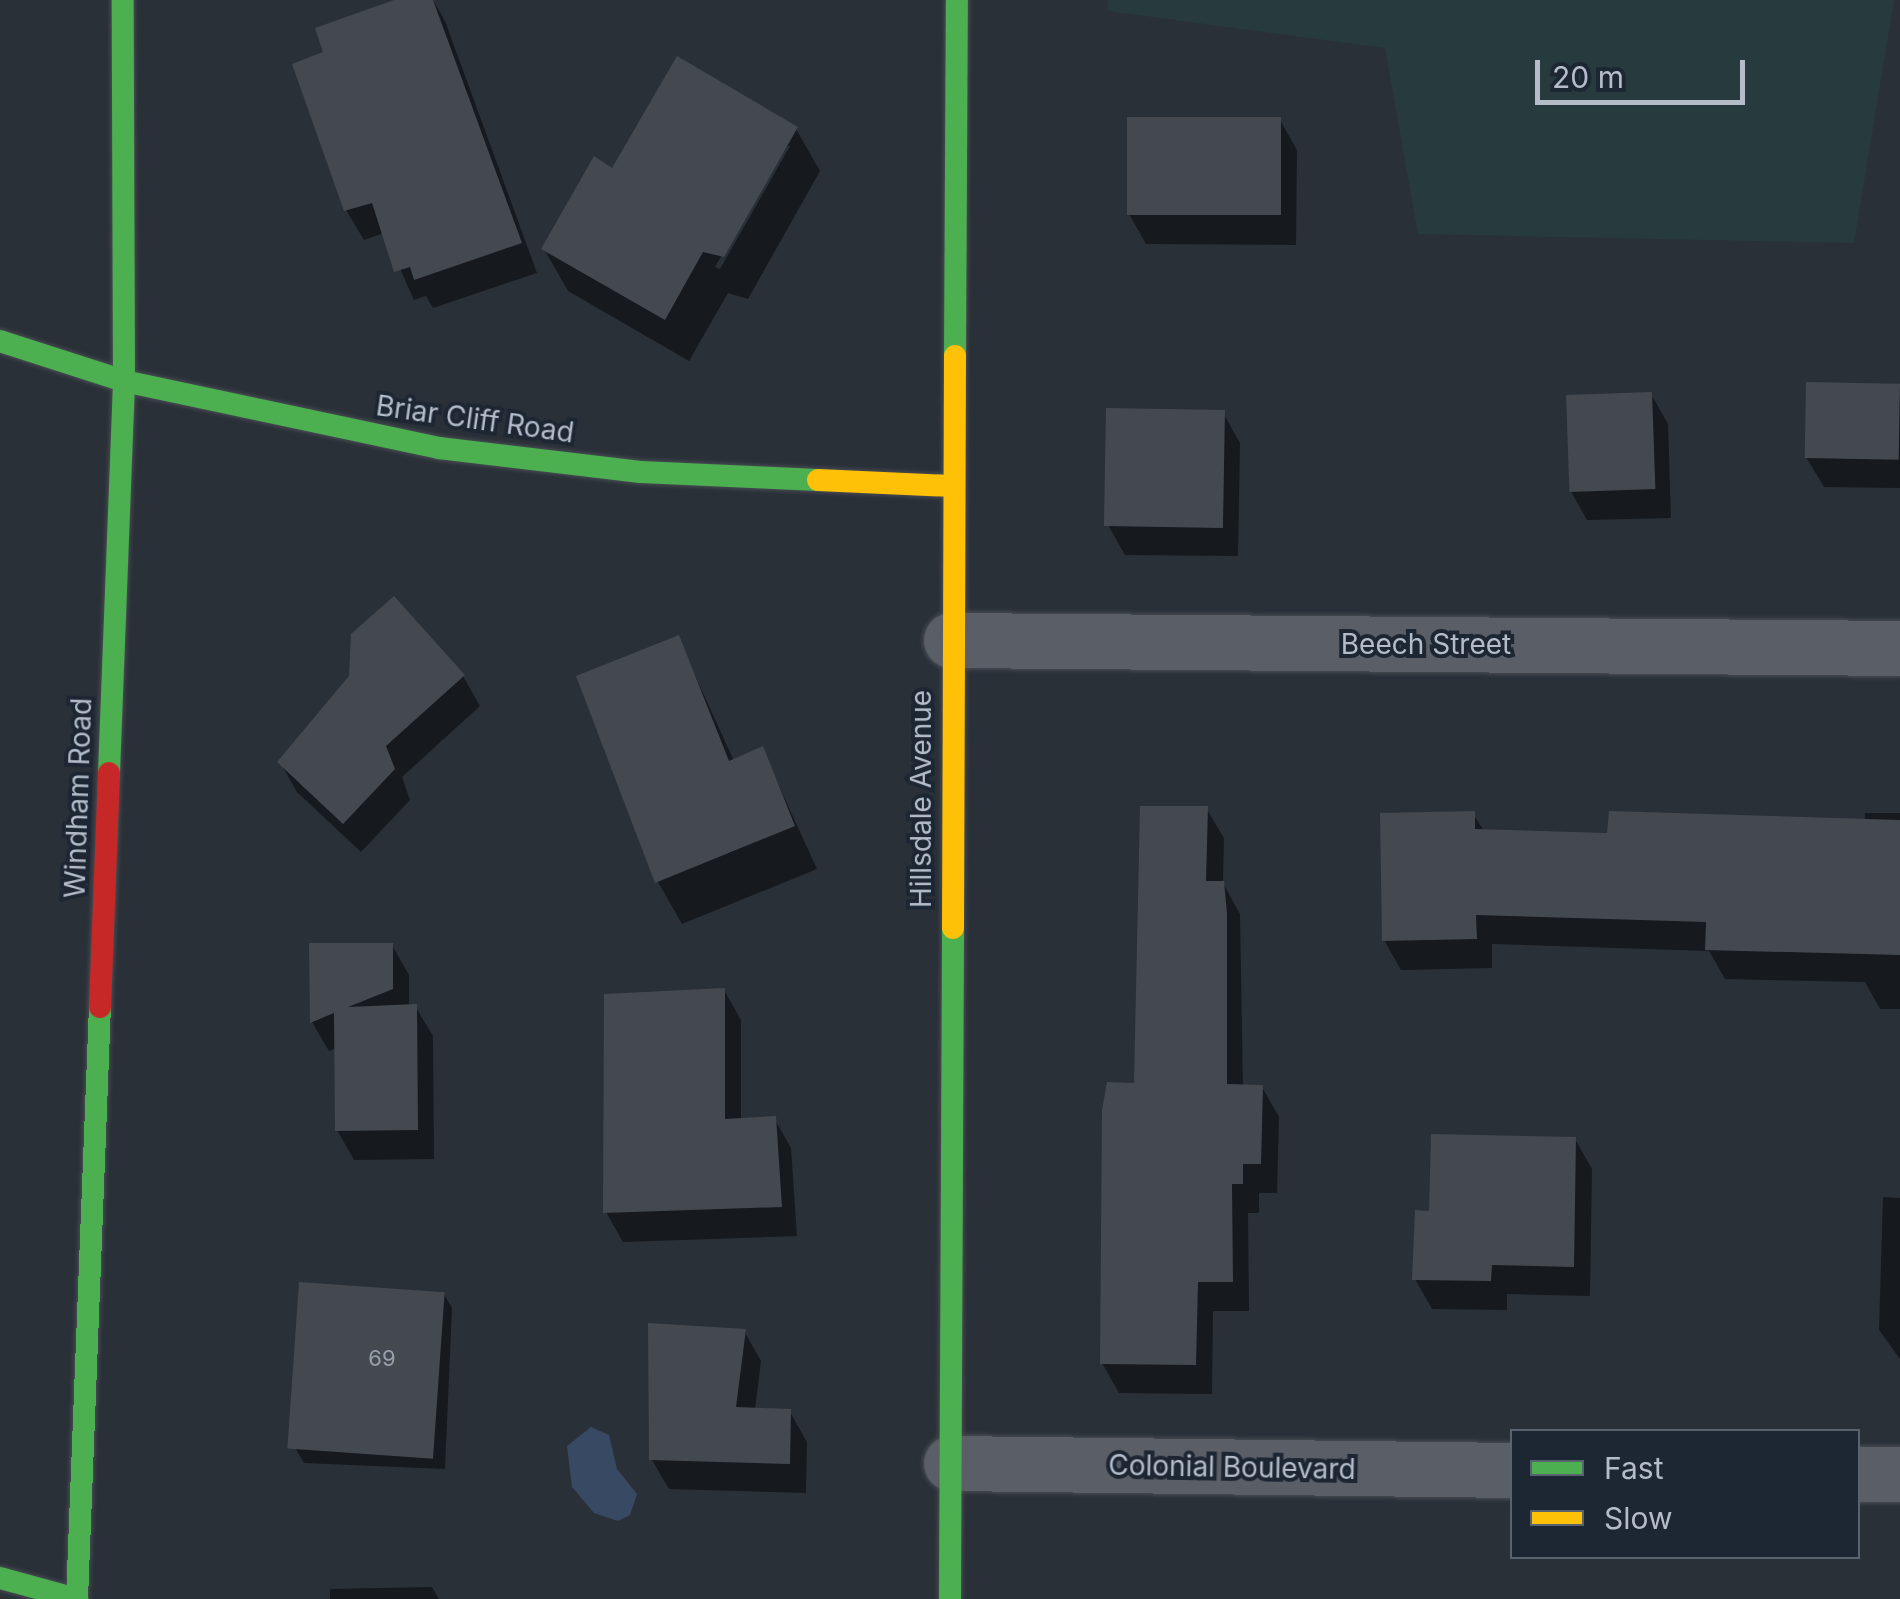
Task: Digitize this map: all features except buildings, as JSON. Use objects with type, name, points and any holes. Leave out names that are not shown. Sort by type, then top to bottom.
[{"type":"street","name":"Windham Road","points":[[78,1599],[124,381],[124,0]]},
{"type":"street","name":"Hillsdale Avenue","points":[[950,1599],[957,0]]},
{"type":"street","name":"Briar Cliff Road","points":[[0,341],[124,381],[439,448],[641,472],[952,486]]},
{"type":"street","name":"Beech Street","points":[[952,640],[1900,648]]},
{"type":"street","name":"Colonial Boulevard","points":[[951,1463],[1510,1470]]},
{"type":"street","points":[[1860,1474],[1900,1474]]},
{"type":"street","points":[[0,1578],[78,1599]]},
{"type":"green space","points":[[1108,0],[1894,0],[1854,243],[1418,234],[1385,48],[1108,11]]},
{"type":"water","points":[[591,1427],[609,1435],[617,1469],[637,1494],[630,1515],[618,1521],[594,1513],[572,1487],[567,1446]]},
{"type":"traffic: fast","points":[[109,773],[124,381],[123,0]]},
{"type":"traffic: fast","points":[[955,356],[957,0]]},
{"type":"traffic: fast","points":[[0,341],[124,381],[439,448],[641,472],[818,480]]},
{"type":"traffic: fast","points":[[950,1599],[953,928]]},
{"type":"traffic: fast","points":[[0,1578],[77,1599],[100,1007]]},
{"type":"traffic: slow","points":[[953,928],[955,356]]},
{"type":"traffic: slow","points":[[818,480],[952,486]]},
{"type":"traffic: jam","points":[[100,1007],[109,773]]}]
